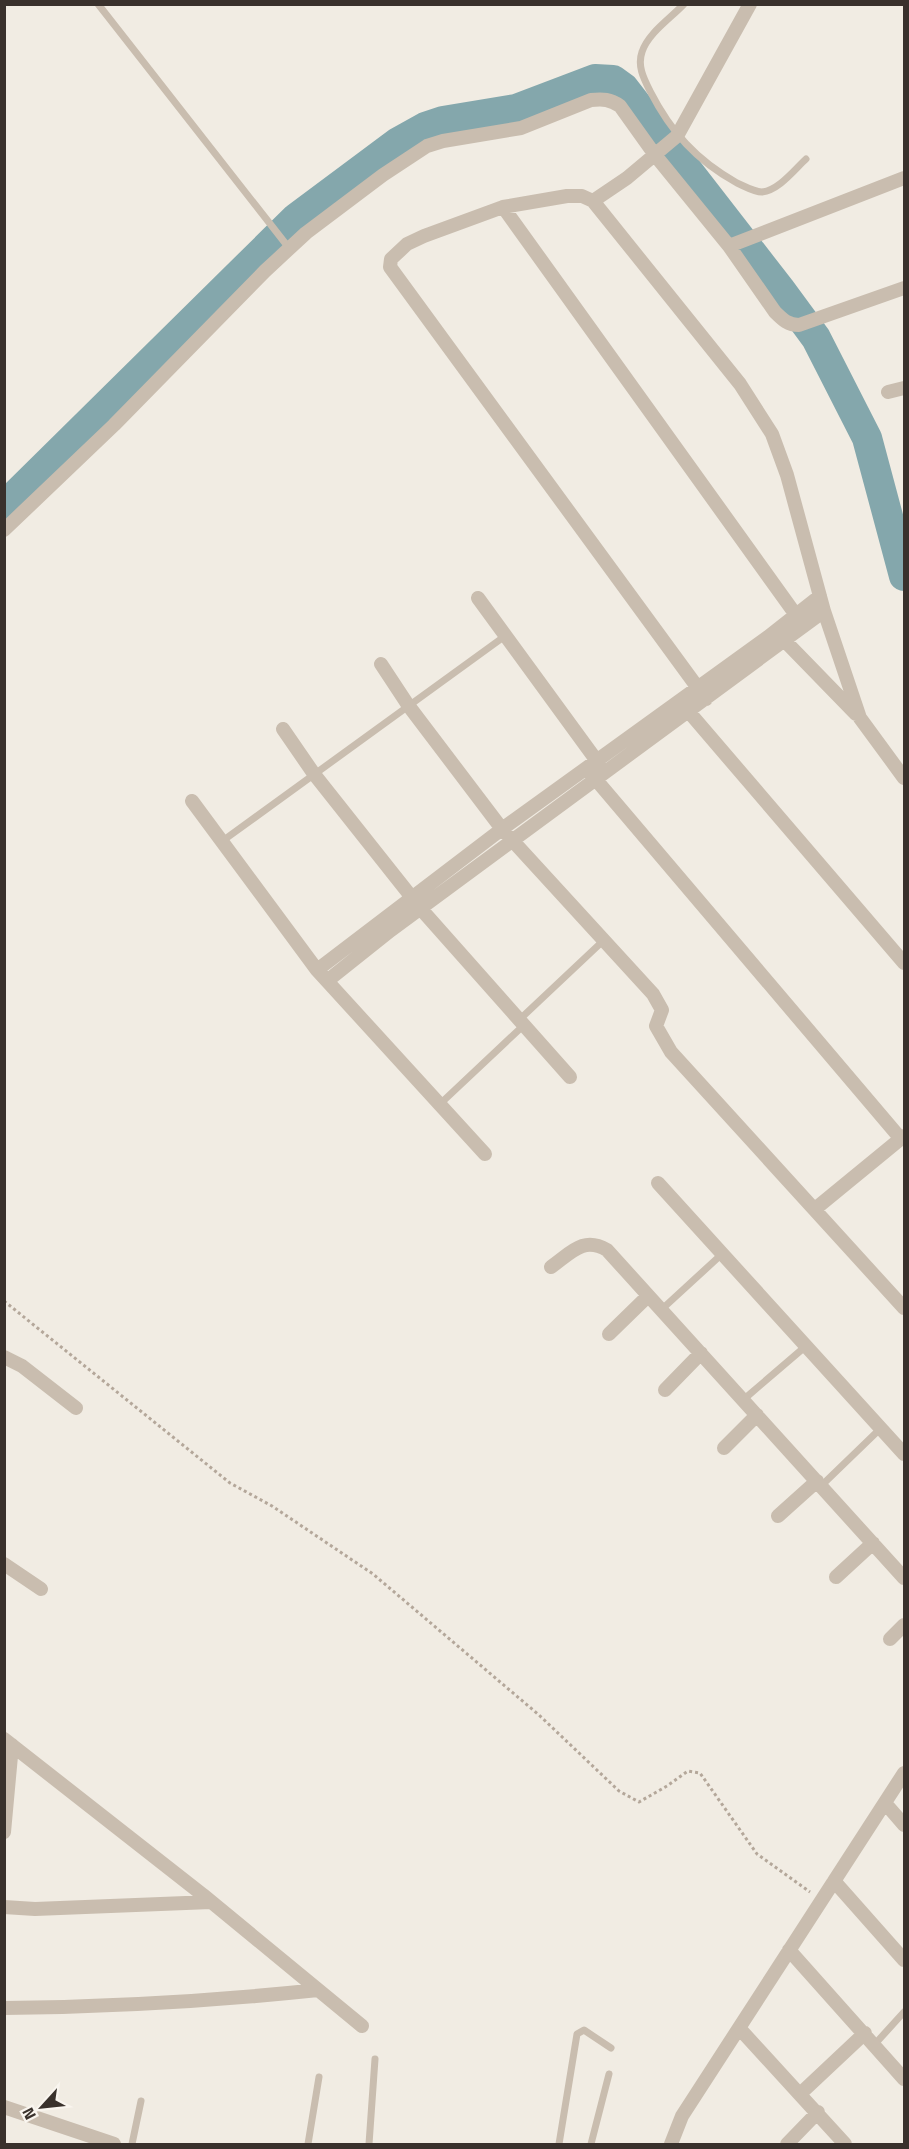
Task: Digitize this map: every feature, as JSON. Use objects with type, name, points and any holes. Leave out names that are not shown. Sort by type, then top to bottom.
[{"type":"street","points":[[593,201],[677,136],[750,4]]},
{"type":"street","points":[[4,530],[114,425],[289,248],[383,175],[427,146],[443,141],[520,129],[591,100],[613,101],[620,106],[655,155],[733,245],[775,312],[791,325],[819,320],[904,288]]},
{"type":"street","points":[[733,245],[904,178]]},
{"type":"street","points":[[702,693],[390,267],[391,259],[407,244],[503,207],[567,196],[582,196],[593,201],[740,384],[772,434],[787,475],[824,611],[860,718]]},
{"type":"street","points":[[503,207],[800,621]]},
{"type":"street","points":[[888,392],[904,388]]},
{"type":"street","points":[[702,693],[785,641],[820,596]]},
{"type":"street","points":[[478,598],[596,770],[903,1138],[815,1209]]},
{"type":"street","points":[[327,981],[502,829],[596,770],[800,621],[824,611]]},
{"type":"street","points":[[785,641],[860,718],[904,778]]},
{"type":"street","points":[[381,664],[408,705],[502,829],[659,1003],[662,1010],[656,1026],[670,1052],[904,1308]]},
{"type":"street","points":[[684,706],[904,963]]},
{"type":"street","points":[[283,729],[314,774],[416,904],[570,1077]]},
{"type":"street","points":[[317,970],[513,840],[596,770]]},
{"type":"street","points":[[192,801],[317,970],[485,1154]]},
{"type":"street","points":[[658,1183],[904,1454]]},
{"type":"street","points":[[551,1267],[578,1247],[589,1243],[607,1250],[903,1574]]},
{"type":"street","points":[[609,1334],[648,1296]]},
{"type":"street","points":[[665,1390],[700,1353]]},
{"type":"street","points":[[4,1357],[22,1366],[76,1408]]},
{"type":"street","points":[[724,1448],[757,1415]]},
{"type":"street","points":[[778,1516],[819,1484]]},
{"type":"street","points":[[836,1577],[873,1543]]},
{"type":"street","points":[[4,1564],[41,1589]]},
{"type":"street","points":[[890,1639],[904,1625]]},
{"type":"street","points":[[4,1832],[8,1742]]},
{"type":"street","points":[[8,1742],[211,1902],[362,2026]]},
{"type":"street","points":[[671,2145],[682,2116],[904,1773]]},
{"type":"street","points":[[885,1803],[904,1825]]},
{"type":"street","points":[[834,1881],[904,1960]]},
{"type":"street","points":[[4,1907],[35,1909],[211,1902]]},
{"type":"street","points":[[789,1950],[904,2079]]},
{"type":"street","points":[[4,2008],[57,2008],[244,1998],[318,1990]]},
{"type":"street","points":[[739,2028],[818,2112],[845,2145]]},
{"type":"street","points":[[800,2094],[865,2033]]},
{"type":"street","points":[[4,2107],[114,2145]]},
{"type":"street","points":[[787,2145],[818,2112]]},
{"type":"lane","points":[[98,4],[289,248]]},
{"type":"lane","points":[[684,4],[651,37],[642,50],[640,60],[642,75],[661,113],[677,136],[724,176],[761,192],[773,189],[806,159]]},
{"type":"lane","points":[[221,842],[505,636]]},
{"type":"lane","points":[[440,1104],[604,940]]},
{"type":"lane","points":[[661,1310],[722,1254]]},
{"type":"lane","points":[[743,1400],[806,1346]]},
{"type":"lane","points":[[819,1484],[881,1428]]},
{"type":"lane","points":[[875,2044],[904,2012]]},
{"type":"lane","points":[[559,2145],[577,2034],[584,2030],[611,2048]]},
{"type":"lane","points":[[369,2145],[375,2059]]},
{"type":"lane","points":[[591,2145],[609,2074]]},
{"type":"lane","points":[[308,2145],[320,2077]]},
{"type":"lane","points":[[132,2145],[141,2101]]},
{"type":"path","points":[[4,1301],[230,1483],[272,1506],[373,1574],[539,1715],[619,1791],[639,1802],[688,1771],[700,1773],[757,1854],[821,1900]]},
{"type":"waterway","points":[[4,506],[296,218],[398,142],[425,127],[443,121],[516,109],[595,79],[613,80],[624,88],[816,338],[867,438],[904,576]]}]
